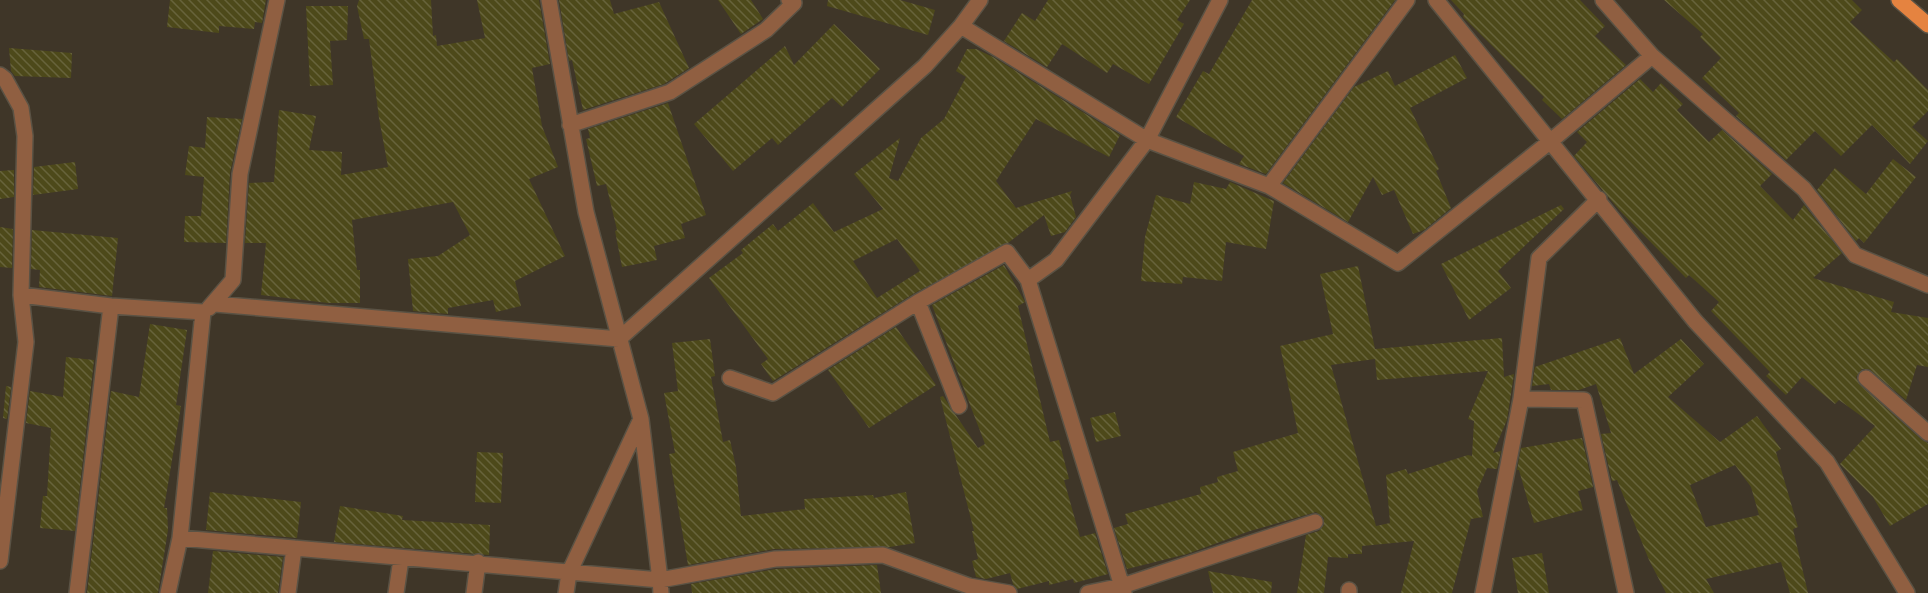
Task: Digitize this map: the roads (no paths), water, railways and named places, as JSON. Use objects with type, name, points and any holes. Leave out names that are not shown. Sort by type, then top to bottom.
[{"type":"main road","points":[[1899,0],[1928,25]]},
{"type":"street","points":[[168,593],[180,538],[209,308],[233,280],[240,174],[277,0]]},
{"type":"street","points":[[549,0],[586,212],[641,419],[660,586]]},
{"type":"street","points":[[570,125],[670,92],[766,30],[794,3],[789,0]]},
{"type":"street","points":[[21,295],[111,306],[209,308],[619,339],[925,66],[962,26],[980,0]]},
{"type":"street","points":[[1028,280],[1056,260],[1147,140],[1220,0]]},
{"type":"street","points":[[1269,186],[1407,0]]},
{"type":"street","points":[[1436,0],[1552,140],[1695,321],[1827,462],[1907,593]]},
{"type":"street","points":[[1603,0],[1652,56],[1804,189],[1856,255],[1928,285]]},
{"type":"street","points":[[962,26],[1147,140],[1269,186],[1398,263],[1552,140],[1652,56]]},
{"type":"street","points":[[0,75],[5,79],[21,108],[25,136],[21,295],[26,342],[0,561]]},
{"type":"street","points":[[1483,593],[1521,399],[1539,258],[1599,199]]},
{"type":"street","points":[[730,378],[773,393],[918,302],[1007,252],[1028,280],[1123,590]]},
{"type":"street","points":[[918,302],[960,406]]},
{"type":"street","points":[[77,593],[111,306]]},
{"type":"street","points":[[1866,378],[1928,433]]},
{"type":"street","points":[[1521,399],[1584,400],[1626,593]]},
{"type":"street","points":[[566,593],[568,573],[641,419]]},
{"type":"street","points":[[1088,593],[1123,590],[1315,522]]},
{"type":"street","points":[[180,538],[401,559],[478,562],[660,586],[775,559],[883,555],[969,586],[1009,593]]},
{"type":"street","points":[[288,593],[294,548]]},
{"type":"street","points":[[396,593],[401,559]]},
{"type":"street","points":[[474,593],[478,562]]}]
